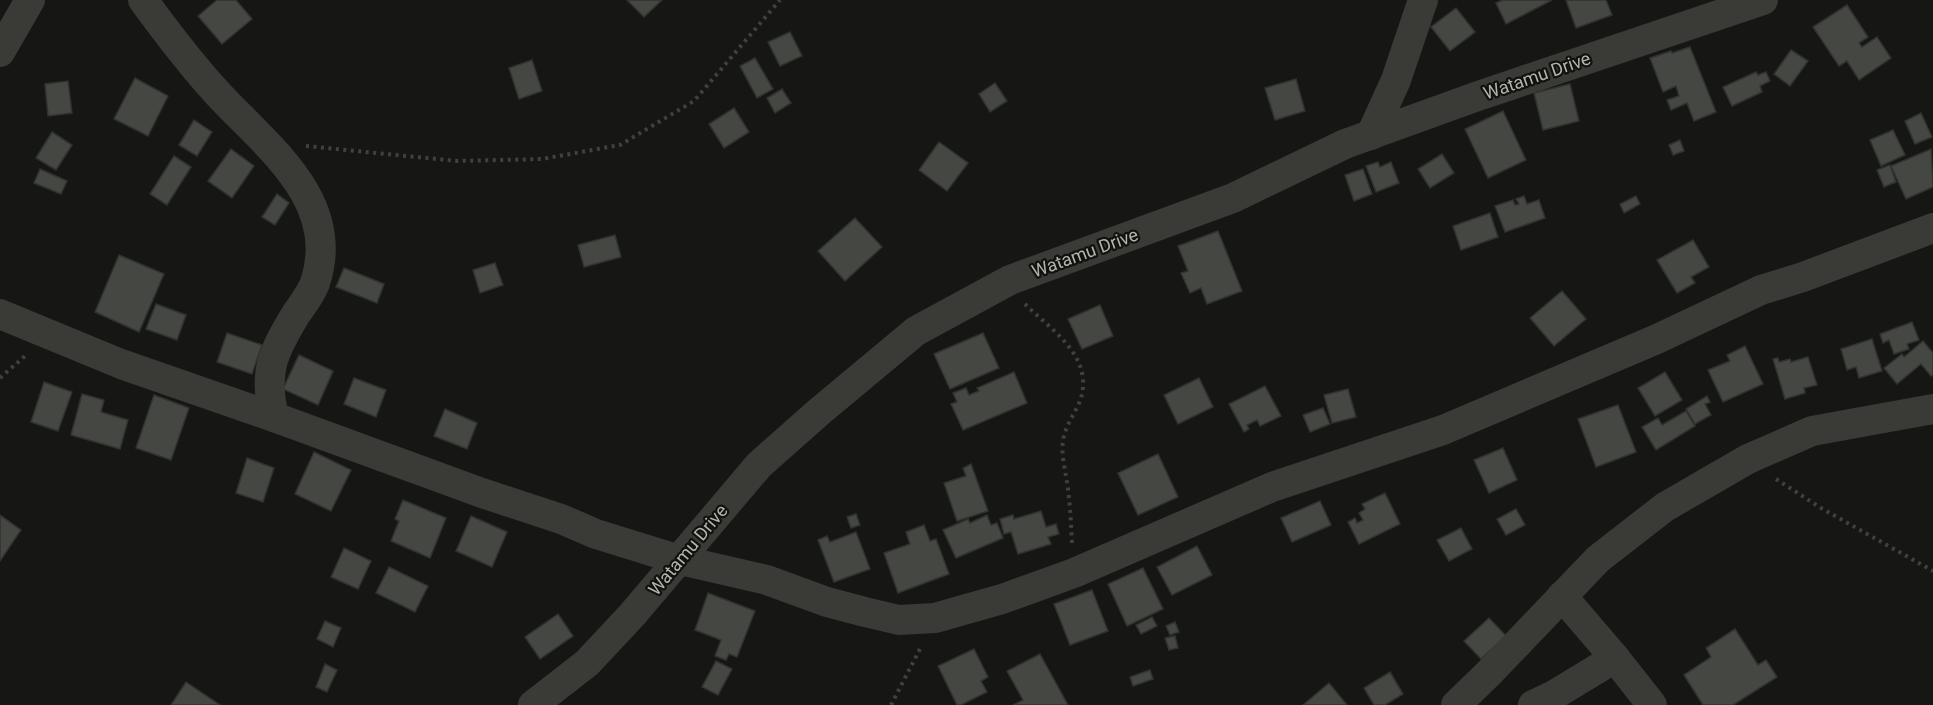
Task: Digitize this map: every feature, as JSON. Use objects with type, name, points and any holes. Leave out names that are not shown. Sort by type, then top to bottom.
[{"type":"street","points":[[0,51],[30,0]]},
{"type":"street","points":[[143,0],[178,48],[267,143],[295,177],[309,200],[320,227],[321,253],[314,286],[294,318],[271,364],[269,389],[274,417]]},
{"type":"street","points":[[1371,135],[1396,80],[1423,0]]},
{"type":"street","name":"Watamu Drive","points":[[533,705],[587,663],[680,560],[759,465],[916,331],[1010,280],[1233,198],[1345,144],[1640,40],[1763,0]]},
{"type":"street","points":[[0,314],[121,364],[561,519],[596,534],[680,560],[767,580],[827,602],[899,620],[935,618],[1002,599],[1074,573],[1272,487],[1443,430],[1657,339],[1761,290],[1933,228]]},
{"type":"street","points":[[1456,705],[1598,559],[1665,507],[1748,459],[1812,431],[1933,409]]},
{"type":"street","points":[[1562,596],[1652,705]]},
{"type":"street","points":[[1533,705],[1615,658]]},
{"type":"path","points":[[267,143],[457,161],[542,159],[620,145],[693,101],[780,0]]},
{"type":"path","points":[[1010,280],[1021,301],[1065,340],[1076,356],[1083,376],[1079,403],[1068,423],[1062,451],[1071,512],[1074,573]]},
{"type":"path","points":[[1748,459],[1821,508],[1933,571]]},
{"type":"path","points":[[891,705],[935,618]]},
{"type":"building","points":[[217,0],[236,0],[252,19],[222,44],[198,16]]},
{"type":"building","points":[[627,0],[662,0],[644,17]]},
{"type":"building","points":[[1503,0],[1552,0],[1506,24],[1496,3]]},
{"type":"building","points":[[1566,0],[1606,0],[1612,15],[1576,28]]},
{"type":"building","points":[[1847,5],[1868,37],[1859,43],[1862,47],[1877,37],[1891,58],[1859,80],[1847,61],[1839,66],[1813,27]]},
{"type":"building","points":[[1456,8],[1475,32],[1450,51],[1431,27]]},
{"type":"building","points":[[790,32],[802,56],[780,66],[768,42]]},
{"type":"building","points":[[1690,47],[1716,112],[1694,121],[1687,103],[1671,110],[1667,100],[1679,96],[1676,86],[1663,92],[1650,58]]},
{"type":"building","points":[[1791,50],[1808,61],[1790,86],[1774,74]]},
{"type":"building","points":[[755,58],[773,89],[757,98],[740,66]]},
{"type":"building","points":[[532,60],[542,91],[519,99],[509,68]]},
{"type":"building","points":[[1756,72],[1758,75],[1766,72],[1770,81],[1760,86],[1762,92],[1732,106],[1723,87]]},
{"type":"building","points":[[135,78],[168,96],[148,136],[114,119]]},
{"type":"building","points":[[1296,79],[1305,111],[1275,120],[1265,88]]},
{"type":"building","points":[[68,81],[72,113],[48,116],[45,84]]},
{"type":"building","points":[[995,83],[1007,101],[990,112],[979,94]]},
{"type":"building","points":[[1570,84],[1579,121],[1543,130],[1534,93]]},
{"type":"building","points":[[782,89],[791,103],[775,113],[767,98]]},
{"type":"building","points":[[734,108],[749,132],[724,148],[709,124]]},
{"type":"building","points":[[1503,111],[1526,160],[1488,178],[1465,129]]},
{"type":"building","points":[[1921,113],[1932,137],[1915,144],[1905,121]]},
{"type":"building","points":[[194,120],[212,132],[197,156],[179,145]]},
{"type":"building","points":[[1893,130],[1905,155],[1881,166],[1870,140]]},
{"type":"building","points":[[52,132],[72,145],[56,170],[36,158]]},
{"type":"building","points":[[1680,140],[1684,151],[1673,155],[1669,145]]},
{"type":"building","points":[[939,142],[968,163],[947,191],[919,170]]},
{"type":"building","points":[[231,149],[254,166],[232,198],[208,181]]},
{"type":"building","points":[[1931,149],[1933,187],[1906,199],[1891,166]]},
{"type":"building","points":[[1442,154],[1454,173],[1430,188],[1418,169]]},
{"type":"building","points":[[174,156],[191,167],[167,205],[150,194]]},
{"type":"building","points":[[1378,162],[1380,167],[1391,162],[1399,183],[1376,192],[1366,166]]},
{"type":"building","points":[[1890,165],[1896,182],[1884,187],[1877,170]]},
{"type":"building","points":[[40,169],[67,181],[61,194],[34,183]]},
{"type":"building","points":[[1363,169],[1372,194],[1354,201],[1345,175]]},
{"type":"building","points":[[277,194],[289,203],[275,225],[262,217]]},
{"type":"building","points":[[1524,196],[1527,204],[1539,200],[1545,218],[1505,232],[1495,206],[1513,200],[1515,205],[1519,204],[1516,199]]},
{"type":"building","points":[[1636,196],[1640,204],[1624,213],[1620,204]]},
{"type":"building","points":[[1490,213],[1498,237],[1461,250],[1453,226]]},
{"type":"building","points":[[855,218],[882,247],[845,281],[818,251]]},
{"type":"building","points":[[1218,231],[1242,291],[1207,304],[1201,288],[1190,293],[1181,273],[1188,271],[1178,246]]},
{"type":"building","points":[[615,235],[621,257],[584,267],[578,245]]},
{"type":"building","points":[[1693,240],[1709,267],[1691,277],[1695,283],[1677,293],[1657,260]]},
{"type":"building","points":[[119,255],[164,274],[139,332],[95,312]]},
{"type":"building","points":[[495,263],[503,285],[480,293],[473,270]]},
{"type":"building","points":[[344,268],[384,284],[377,303],[336,287]]},
{"type":"building","points":[[1562,291],[1586,319],[1554,346],[1530,318]]},
{"type":"building","points":[[156,304],[186,315],[177,340],[146,329]]},
{"type":"building","points":[[1100,305],[1113,336],[1082,349],[1068,319]]},
{"type":"building","points":[[1912,322],[1919,340],[1907,344],[1909,349],[1894,354],[1889,340],[1883,343],[1880,334]]},
{"type":"building","points":[[227,333],[262,345],[252,374],[217,362]]},
{"type":"building","points":[[983,333],[999,368],[950,389],[934,354]]},
{"type":"building","points":[[1872,339],[1882,371],[1859,378],[1856,367],[1847,370],[1841,349]]},
{"type":"building","points":[[1923,341],[1933,353],[1933,375],[1931,376],[1921,364],[1897,384],[1884,368],[1902,354],[1904,357]]},
{"type":"building","points":[[1745,346],[1763,384],[1723,402],[1708,370],[1730,361],[1727,355]]},
{"type":"building","points":[[299,355],[333,371],[318,405],[283,389]]},
{"type":"building","points":[[1808,357],[1817,385],[1804,388],[1805,393],[1785,399],[1773,359],[1778,358],[1779,362],[1790,359],[1791,362]]},
{"type":"building","points":[[1014,372],[1027,403],[963,430],[951,404],[957,402],[953,393],[966,388],[969,395],[979,391],[977,388]]},
{"type":"building","points":[[1665,372],[1682,400],[1655,416],[1638,388]]},
{"type":"building","points":[[354,378],[386,390],[376,417],[344,404]]},
{"type":"building","points":[[1199,378],[1213,407],[1178,424],[1164,395]]},
{"type":"building","points":[[44,382],[72,392],[58,431],[31,422]]},
{"type":"building","points":[[1265,386],[1281,416],[1260,426],[1257,420],[1247,425],[1249,429],[1244,432],[1229,404]]},
{"type":"building","points":[[1348,389],[1356,417],[1332,423],[1324,395]]},
{"type":"building","points":[[82,394],[104,400],[101,412],[128,420],[120,449],[71,435]]},
{"type":"building","points":[[154,395],[189,408],[171,460],[136,448]]},
{"type":"building","points":[[1707,396],[1710,402],[1705,404],[1711,415],[1695,424],[1686,409]]},
{"type":"building","points":[[1618,405],[1636,452],[1596,467],[1578,419]]},
{"type":"building","points":[[1323,408],[1330,424],[1310,432],[1303,415]]},
{"type":"building","points":[[445,409],[477,423],[467,449],[434,436]]},
{"type":"building","points":[[1686,411],[1695,426],[1656,450],[1642,427],[1658,418],[1662,425]]},
{"type":"building","points":[[1503,448],[1517,480],[1489,493],[1474,460]]},
{"type":"building","points":[[314,452],[351,470],[331,511],[295,494]]},
{"type":"building","points":[[1158,454],[1178,497],[1138,515],[1118,473]]},
{"type":"building","points":[[247,458],[274,468],[263,502],[236,493]]},
{"type":"building","points":[[971,464],[988,511],[957,521],[944,483],[966,476],[963,468]]},
{"type":"building","points":[[1385,493],[1400,524],[1359,544],[1348,522],[1355,518],[1357,523],[1363,520],[1359,513],[1365,509],[1362,504]]},
{"type":"building","points":[[403,500],[446,518],[430,558],[391,541],[399,521],[395,519]]},
{"type":"building","points":[[1320,501],[1331,525],[1292,542],[1281,518]]},
{"type":"building","points":[[1516,509],[1525,525],[1506,535],[1497,519]]},
{"type":"building","points":[[1041,511],[1046,527],[1056,524],[1059,534],[1048,537],[1051,544],[1018,554],[1011,532],[1004,534],[1000,519],[1013,515],[1014,519]]},
{"type":"building","points":[[856,514],[860,525],[851,528],[847,517]]},
{"type":"building","points":[[0,515],[21,530],[0,561]]},
{"type":"building","points":[[987,515],[991,525],[997,523],[1003,538],[956,558],[943,530],[968,519],[970,523]]},
{"type":"building","points":[[471,516],[507,532],[492,567],[456,551]]},
{"type":"building","points":[[924,525],[930,541],[936,539],[949,574],[898,593],[884,553],[910,544],[906,532]]},
{"type":"building","points":[[1461,528],[1472,549],[1449,561],[1437,540]]},
{"type":"building","points":[[856,532],[870,569],[834,582],[818,540],[827,536],[830,542]]},
{"type":"building","points":[[1197,546],[1212,575],[1172,595],[1157,567]]},
{"type":"building","points":[[344,548],[371,561],[358,589],[331,577]]},
{"type":"building","points":[[389,567],[428,586],[415,612],[376,593]]},
{"type":"building","points":[[1143,568],[1163,609],[1127,626],[1108,584]]},
{"type":"building","points":[[1092,590],[1108,631],[1070,645],[1054,604]]},
{"type":"building","points":[[708,593],[755,611],[737,657],[729,654],[726,660],[715,656],[721,640],[695,630]]},
{"type":"building","points":[[558,614],[573,636],[540,659],[525,637]]},
{"type":"building","points":[[1152,617],[1157,626],[1141,634],[1136,625]]},
{"type":"building","points":[[1489,618],[1506,636],[1481,659],[1464,641]]},
{"type":"building","points":[[325,621],[341,628],[333,647],[317,639]]},
{"type":"building","points":[[1175,622],[1179,632],[1170,635],[1166,626]]},
{"type":"building","points":[[1735,629],[1758,665],[1766,660],[1777,677],[1733,705],[1703,705],[1684,675],[1711,657],[1706,648]]},
{"type":"building","points":[[1175,636],[1178,648],[1169,650],[1165,638]]},
{"type":"building","points":[[974,649],[988,677],[981,681],[987,692],[957,705],[938,666]]},
{"type":"building","points":[[1040,654],[1068,705],[1013,705],[1023,700],[1007,671]]},
{"type":"building","points":[[716,661],[732,669],[718,695],[702,687]]},
{"type":"building","points":[[325,664],[337,670],[327,692],[316,687]]},
{"type":"building","points":[[1150,670],[1153,679],[1133,686],[1130,677]]},
{"type":"building","points":[[1390,672],[1403,694],[1385,705],[1374,705],[1364,688]]},
{"type":"building","points":[[186,682],[220,705],[171,705]]},
{"type":"building","points":[[1329,683],[1347,705],[1303,705]]}]
